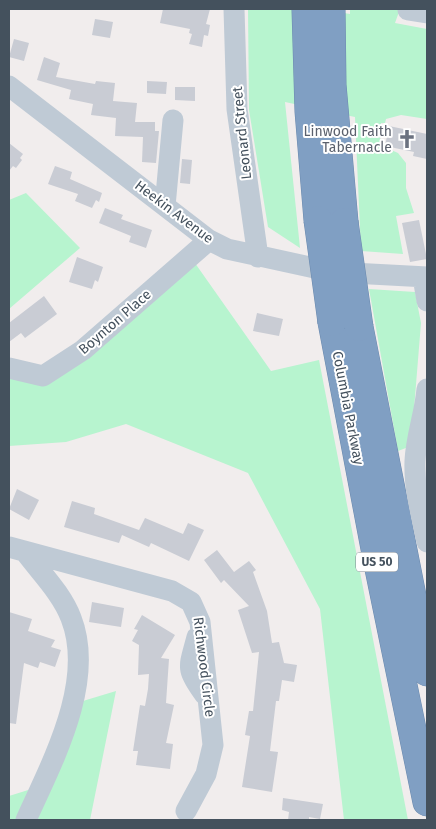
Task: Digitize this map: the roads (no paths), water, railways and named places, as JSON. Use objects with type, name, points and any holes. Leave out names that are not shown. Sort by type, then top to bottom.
[{"type":"highway","name":"Columbia Parkway","points":[[306,9],[309,112],[331,221],[359,327],[427,672]]},
{"type":"highway","name":"Columbia Parkway","points":[[331,9],[332,322],[377,559],[427,802]]},
{"type":"street","name":"Leonard Street","points":[[234,9],[237,109],[258,257]]},
{"type":"street","name":"Heekin Avenue","points":[[9,86],[209,240],[226,249],[333,272],[425,277]]},
{"type":"street","points":[[165,206],[173,120]]},
{"type":"street","name":"Boynton Place","points":[[9,368],[43,376],[63,364],[83,350],[209,240]]},
{"type":"street","points":[[425,277],[427,301]]},
{"type":"street","points":[[427,389],[422,450],[416,489],[427,542]]},
{"type":"street","points":[[17,550],[62,600],[77,636],[79,656],[73,704],[66,731],[26,820]]},
{"type":"street","name":"Richwood Circle","points":[[17,550],[172,590],[191,602],[200,622],[213,745],[212,758],[206,774],[186,811]]},
{"type":"place","name":"Linwood Faith Tabernacle","points":[[407,139]]}]
